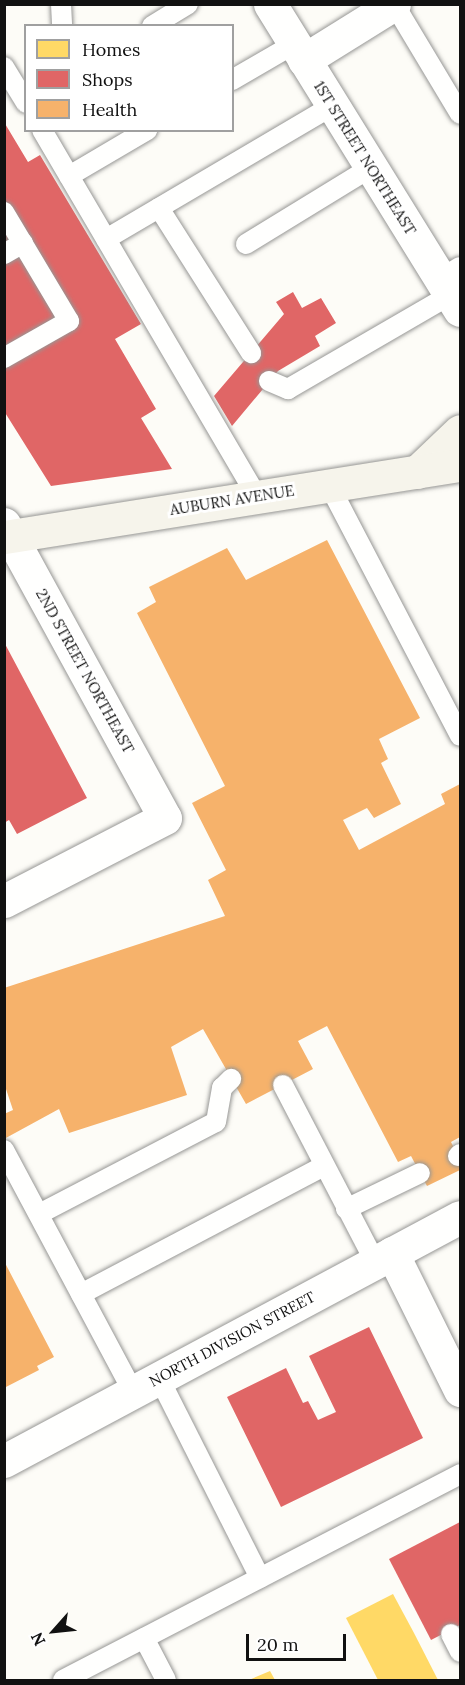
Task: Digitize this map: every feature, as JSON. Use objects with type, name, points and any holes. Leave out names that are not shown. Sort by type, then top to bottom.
[{"type":"main road","points":[[417,472],[460,431]]},
{"type":"main road","name":"AUBURN AVENUE","points":[[7,533],[460,465]]},
{"type":"street","name":"1ST STREET NORTHEAST","points":[[270,4],[370,168],[453,287]]},
{"type":"street","points":[[299,52],[394,4]]},
{"type":"street","name":"2ND STREET NORTHEAST","points":[[4,901],[165,818],[7,533]]},
{"type":"street","name":"NORTH DIVISION STREET","points":[[4,1461],[460,1217]]},
{"type":"street","points":[[383,1258],[460,1390]]},
{"type":"lane","points":[[61,4],[62,24]]},
{"type":"lane","points":[[155,24],[188,4]]},
{"type":"lane","points":[[394,4],[460,114]]},
{"type":"lane","points":[[234,79],[299,52]]},
{"type":"lane","points":[[4,67],[24,99]]},
{"type":"lane","points":[[106,239],[332,106]]},
{"type":"lane","points":[[43,132],[72,190],[106,239],[119,274],[257,496]]},
{"type":"lane","points":[[72,190],[144,132]]},
{"type":"lane","points":[[246,244],[370,168]]},
{"type":"lane","points":[[159,208],[251,353]]},
{"type":"lane","points":[[4,212],[69,321],[4,358]]},
{"type":"lane","points":[[4,254],[23,243]]},
{"type":"lane","points":[[269,381],[288,389],[453,287]]},
{"type":"lane","points":[[330,485],[460,736]]},
{"type":"lane","points":[[39,1214],[216,1122],[219,1095],[231,1079]]},
{"type":"lane","points":[[283,1085],[346,1209],[383,1258]]},
{"type":"lane","points":[[4,1150],[81,1294],[146,1385],[260,1578]]},
{"type":"lane","points":[[81,1294],[324,1166]]},
{"type":"lane","points":[[346,1209],[420,1173]]},
{"type":"lane","points":[[63,1680],[460,1474]]},
{"type":"lane","points":[[451,1634],[460,1652]]},
{"type":"lane","points":[[144,1638],[166,1680]]},
{"type":"building: Homes","points":[[393,1594],[438,1680],[378,1680],[346,1618]]},
{"type":"building: Homes","points":[[270,1671],[275,1680],[249,1680]]},
{"type":"building: Shops","points":[[4,122],[28,162],[40,155],[141,324],[115,339],[156,409],[141,418],[172,469],[51,486],[4,411]]},
{"type":"building: Shops","points":[[293,292],[302,308],[321,298],[336,323],[315,336],[320,346],[278,371],[232,426],[214,396],[284,314],[276,302]]},
{"type":"building: Shops","points":[[4,642],[87,798],[17,834],[9,820],[4,823]]},
{"type":"building: Shops","points":[[369,1327],[423,1438],[281,1507],[227,1397],[286,1368],[303,1403],[308,1401],[318,1420],[336,1412],[309,1356]]},
{"type":"building: Shops","points":[[460,1522],[460,1625],[431,1640],[389,1559]]},
{"type":"building: Health","points":[[327,540],[420,718],[379,739],[388,759],[381,763],[401,804],[374,818],[367,808],[343,820],[359,850],[445,804],[441,794],[460,784],[460,1137],[451,1142],[460,1160],[460,1170],[427,1186],[411,1156],[398,1162],[327,1026],[298,1041],[313,1069],[246,1104],[203,1029],[171,1047],[187,1095],[69,1133],[59,1109],[4,1139],[4,1114],[13,1110],[4,1083],[4,988],[225,916],[208,880],[226,870],[192,803],[225,786],[137,613],[156,602],[149,587],[227,548],[246,580]]},
{"type":"building: Health","points":[[4,1261],[54,1357],[37,1366],[39,1370],[4,1388]]}]
